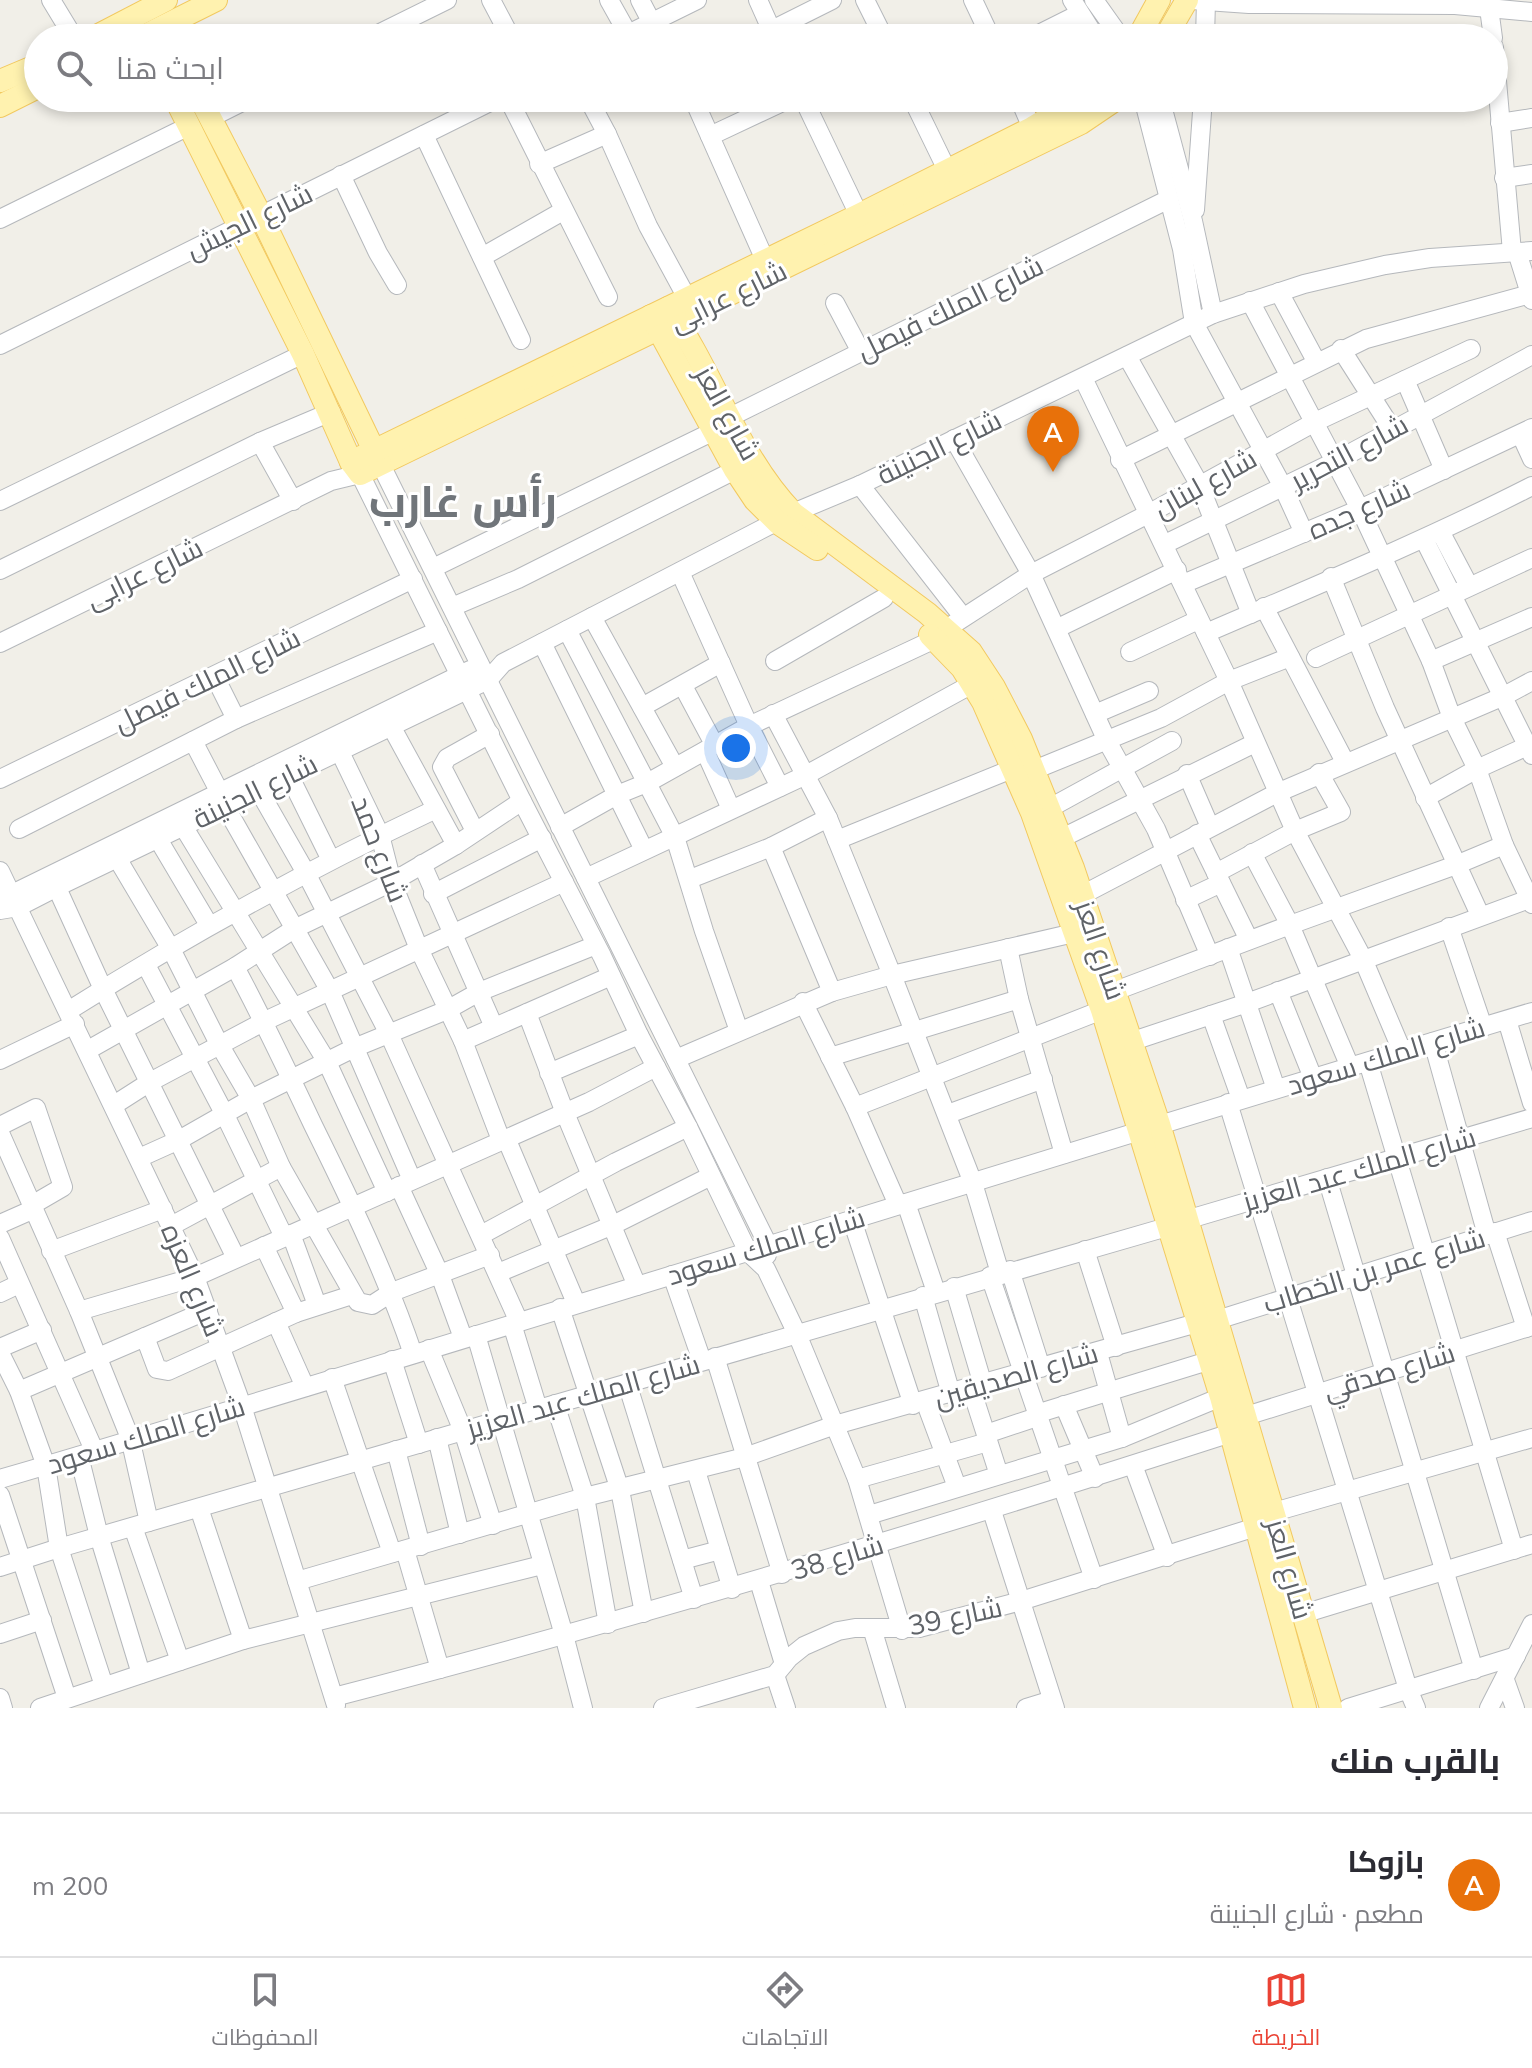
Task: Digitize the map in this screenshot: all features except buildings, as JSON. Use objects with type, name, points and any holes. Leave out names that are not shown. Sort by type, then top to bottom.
[{"type":"main road","points":[[152,22],[216,0]]},
{"type":"main road","points":[[1146,24],[1159,0]]},
{"type":"main road","points":[[1176,24],[1195,0]]},
{"type":"main road","points":[[0,81],[24,71]]},
{"type":"main road","points":[[0,106],[24,94]]},
{"type":"main road","name":"شارع عرابى","points":[[669,315],[765,260],[1059,112]]},
{"type":"main road","name":"شارع عرابى","points":[[356,468],[669,315],[1081,123],[1097,112]]},
{"type":"main road","points":[[200,114],[261,216],[377,458]]},
{"type":"main road","points":[[200,114],[239,226],[356,468]]},
{"type":"main road","name":"شارع العز","points":[[669,315],[722,424],[735,470],[755,500],[948,628],[986,672],[1023,769],[1032,813],[1074,933],[1149,1128]]},
{"type":"main road","name":"شارع العز","points":[[722,424],[770,487],[786,518],[884,598],[948,628],[974,683],[1048,809],[1133,1041],[1149,1128],[1265,1520],[1305,1708]]},
{"type":"main road","name":"شارع العز","points":[[1207,1322],[1208,1361],[1221,1397],[1239,1424]]},
{"type":"main road","name":"شارع العز","points":[[1265,1520],[1303,1614],[1331,1708]]},
{"type":"street","points":[[51,0],[66,24]]},
{"type":"street","points":[[398,24],[447,0]]},
{"type":"street","points":[[491,0],[504,24]]},
{"type":"street","points":[[609,0],[619,24]]},
{"type":"street","points":[[640,0],[655,24]]},
{"type":"street","points":[[661,24],[697,0]]},
{"type":"street","points":[[758,0],[764,24]]},
{"type":"street","points":[[865,0],[877,24]]},
{"type":"street","points":[[973,0],[984,24]]},
{"type":"street","points":[[1094,0],[1111,24]]},
{"type":"street","points":[[1201,24],[1195,0],[1249,4],[1455,5],[1532,12]]},
{"type":"street","points":[[787,24],[828,1]]},
{"type":"street","points":[[1051,24],[1075,7],[1087,24]]},
{"type":"street","points":[[1489,8],[1491,24]]},
{"type":"street","name":"شارع الجيش","points":[[0,345],[470,112]]},
{"type":"street","points":[[515,112],[608,297]]},
{"type":"street","points":[[595,112],[648,226],[669,315]]},
{"type":"street","points":[[699,112],[765,260]]},
{"type":"street","points":[[710,136],[761,112]]},
{"type":"street","points":[[810,112],[859,215]]},
{"type":"street","points":[[919,112],[947,170]]},
{"type":"street","points":[[1025,112],[1032,128]]},
{"type":"street","points":[[1147,112],[1182,249],[1194,323],[1283,487],[1304,533]]},
{"type":"street","points":[[1164,112],[1193,221],[1213,314]]},
{"type":"street","points":[[1193,221],[1202,112]]},
{"type":"street","points":[[1120,460],[1341,349],[1386,333],[1531,297],[1504,178],[1499,112]]},
{"type":"street","points":[[0,219],[200,114]]},
{"type":"street","points":[[1500,123],[1532,118]]},
{"type":"street","points":[[539,164],[607,134]]},
{"type":"street","points":[[424,135],[521,340]]},
{"type":"street","points":[[1504,178],[1532,174]]},
{"type":"street","points":[[341,175],[378,253],[397,285]]},
{"type":"street","name":"شارع الملك فيصل","points":[[433,568],[1169,199]]},
{"type":"street","points":[[482,257],[563,211]]},
{"type":"street","name":"شارع الجنينة","points":[[8,904],[463,683],[786,518],[1213,314],[1341,274],[1385,265],[1520,252]]},
{"type":"street","points":[[1279,292],[1316,361]]},
{"type":"street","points":[[1133,1041],[1247,1003],[1480,915],[1531,900],[1504,845],[1477,769],[1452,718],[1431,661],[1360,509],[1250,301]]},
{"type":"street","points":[[835,303],[861,352]]},
{"type":"street","points":[[1341,349],[1392,429]]},
{"type":"street","name":"شارع لبنان","points":[[560,827],[749,726],[948,628],[1031,574],[1315,422],[1471,349]]},
{"type":"street","points":[[0,501],[303,354]]},
{"type":"street","name":"شارع التحرير","points":[[1165,544],[1334,462],[1532,355]]},
{"type":"street","points":[[1127,356],[1199,484],[1231,564],[1290,657],[1345,762]]},
{"type":"street","points":[[1083,378],[1120,460],[1165,544],[1295,831],[1363,959],[1402,1051]]},
{"type":"street","points":[[1405,380],[1444,470]]},
{"type":"street","points":[[0,570],[260,442],[331,412]]},
{"type":"street","points":[[1526,432],[1532,459]]},
{"type":"street","name":"شارع جده","points":[[1058,628],[1180,577],[1231,564],[1360,509],[1526,432]]},
{"type":"street","points":[[954,439],[1058,628],[1121,770],[1167,853],[1210,956]]},
{"type":"street","points":[[260,442],[293,501]]},
{"type":"street","points":[[377,458],[768,1245],[766,1269]]},
{"type":"street","points":[[356,468],[748,1252],[766,1269],[797,1334],[857,1479],[902,1630]]},
{"type":"street","name":"شارع عرابى","points":[[0,643],[356,468]]},
{"type":"street","points":[[452,607],[518,579],[735,470]]},
{"type":"street","points":[[860,485],[948,628]]},
{"type":"street","points":[[1130,652],[1258,611],[1432,536],[1532,486]]},
{"type":"street","points":[[1432,536],[1469,586]]},
{"type":"street","points":[[1425,798],[1477,769],[1531,749],[1451,596],[1432,536]]},
{"type":"street","points":[[1316,658],[1532,558]]},
{"type":"street","points":[[680,572],[780,787]]},
{"type":"street","points":[[1331,577],[1425,798],[1480,915]]},
{"type":"street","name":"شارع الملك فيصل","points":[[0,779],[413,579]]},
{"type":"street","points":[[775,661],[884,598]]},
{"type":"street","points":[[592,617],[675,767]]},
{"type":"street","points":[[1431,661],[1528,618],[1532,637]]},
{"type":"street","points":[[567,630],[675,837],[739,1031]]},
{"type":"street","points":[[19,829],[236,719],[438,631]]},
{"type":"street","points":[[542,643],[644,850]]},
{"type":"street","points":[[837,840],[1023,769],[1107,741],[1161,718],[1229,681],[1290,657]]},
{"type":"street","points":[[642,707],[721,663]]},
{"type":"street","points":[[215,677],[236,719]]},
{"type":"street","name":"شارع الجنينة","points":[[54,881],[158,839],[226,797],[258,789],[391,726],[463,683]]},
{"type":"street","points":[[586,878],[806,775],[974,683]]},
{"type":"street","points":[[1082,895],[1319,773],[1531,683]]},
{"type":"street","points":[[683,686],[710,748],[731,809]]},
{"type":"street","points":[[1095,714],[1149,691]]},
{"type":"street","points":[[773,714],[828,818],[948,1114],[1000,1273],[1021,1374],[1094,1579]]},
{"type":"street","points":[[391,726],[456,845]]},
{"type":"street","points":[[475,831],[442,767],[447,758],[490,734]]},
{"type":"street","points":[[193,741],[330,991],[354,1048],[399,1186]]},
{"type":"street","points":[[1048,809],[1172,741]]},
{"type":"street","points":[[1060,839],[1255,743]]},
{"type":"street","name":"شارع حمد","points":[[339,750],[380,835],[392,882],[419,949],[536,1206],[552,1250],[589,1395],[620,1490],[644,1613]]},
{"type":"street","points":[[1185,900],[1252,853],[1341,812],[1319,773]]},
{"type":"street","points":[[1187,774],[1218,878],[1249,940]]},
{"type":"street","points":[[289,775],[331,860]]},
{"type":"street","points":[[258,789],[306,873],[389,1034],[446,1165],[498,1273],[547,1406],[585,1497],[608,1624]]},
{"type":"street","points":[[88,1050],[235,967],[326,911],[392,882],[456,845],[522,801]]},
{"type":"street","points":[[0,1060],[72,1018],[103,989],[233,911],[436,809]]},
{"type":"street","points":[[690,879],[771,847],[828,818]]},
{"type":"street","points":[[183,826],[233,911],[295,1006],[399,1186],[469,1337],[499,1420],[583,1708]]},
{"type":"street","points":[[433,894],[542,838]]},
{"type":"street","points":[[158,839],[209,925]]},
{"type":"street","points":[[1115,991],[1504,845]]},
{"type":"street","points":[[771,847],[832,992]]},
{"type":"street","points":[[1252,853],[1359,1064],[1397,1158],[1514,1550]]},
{"type":"street","points":[[117,858],[171,949],[251,1099],[281,1167],[352,1295],[360,1304],[369,1305],[392,1292],[490,1255]]},
{"type":"street","points":[[422,864],[494,1027]]},
{"type":"street","name":"شارع العزه","points":[[0,871],[8,904],[72,1018],[195,1277],[242,1406],[336,1702]]},
{"type":"street","points":[[54,881],[103,989],[236,1258]]},
{"type":"street","points":[[114,1105],[219,1044],[295,1006],[564,882]]},
{"type":"street","points":[[1449,927],[1483,1027]]},
{"type":"street","points":[[676,1059],[832,992],[1074,933]]},
{"type":"street","points":[[139,1158],[354,1048],[447,1010],[479,992],[596,945]]},
{"type":"street","points":[[1008,948],[1019,999],[1064,1154]]},
{"type":"street","points":[[1228,948],[1276,1089]]},
{"type":"street","points":[[146,965],[287,1236],[317,1305]]},
{"type":"street","points":[[235,967],[265,1021],[392,1292],[463,1431],[493,1525]]},
{"type":"street","points":[[463,1041],[611,976]]},
{"type":"street","points":[[1278,991],[1313,1078]]},
{"type":"street","points":[[830,1057],[1019,999]]},
{"type":"street","points":[[803,1002],[902,1204],[977,1386],[987,1438],[999,1475]]},
{"type":"street","points":[[855,1107],[1102,1010]]},
{"type":"street","name":"شارع الملك سعود","points":[[0,1479],[1532,1012]]},
{"type":"street","points":[[527,1013],[590,1176],[637,1286]]},
{"type":"street","points":[[1211,1015],[1257,1198],[1416,1708]]},
{"type":"street","points":[[1507,1020],[1532,1103]]},
{"type":"street","points":[[549,1073],[639,1035]]},
{"type":"street","points":[[1433,1042],[1460,1140],[1491,1234],[1529,1327]]},
{"type":"street","points":[[79,1311],[195,1277],[565,1113],[656,1067]]},
{"type":"street","points":[[948,1114],[1043,1079]]},
{"type":"street","points":[[0,1126],[36,1108],[63,1187],[0,1224]]},
{"type":"street","name":"شارع الملك عبد العزيز","points":[[0,1567],[1532,1118]]},
{"type":"street","points":[[481,1235],[688,1127]]},
{"type":"street","points":[[0,1133],[79,1311],[130,1438],[141,1524],[180,1661]]},
{"type":"street","points":[[171,1226],[281,1167]]},
{"type":"street","points":[[498,1273],[613,1225],[711,1176]]},
{"type":"street","points":[[1327,1178],[1474,1670]]},
{"type":"street","points":[[51,1251],[163,1209]]},
{"type":"street","points":[[852,1220],[919,1403],[957,1487]]},
{"type":"street","name":"شارع عمر بن الخطاب","points":[[1207,1322],[1532,1221]]},
{"type":"street","points":[[0,1238],[61,1373],[87,1453],[99,1536],[141,1674]]},
{"type":"street","points":[[264,1246],[296,1313]]},
{"type":"street","points":[[1085,1250],[1107,1350],[1109,1392],[1122,1438]]},
{"type":"street","points":[[1000,1273],[1041,1368]]},
{"type":"street","points":[[672,1275],[745,1457],[782,1574]]},
{"type":"street","points":[[0,1293],[19,1284]]},
{"type":"street","points":[[938,1292],[951,1394]]},
{"type":"street","points":[[145,1337],[155,1367],[163,1372],[296,1313],[352,1295]]},
{"type":"street","points":[[19,1391],[208,1310]]},
{"type":"street","points":[[276,1322],[305,1387]]},
{"type":"street","name":"شارع الصديقين","points":[[297,1581],[585,1497],[696,1471],[835,1425],[1207,1322]]},
{"type":"street","name":"شارع صدقي","points":[[1239,1424],[1317,1393],[1529,1327]]},
{"type":"street","points":[[42,1330],[0,1351],[19,1391],[46,1466],[59,1548],[104,1686]]},
{"type":"street","points":[[392,1360],[419,1444]]},
{"type":"street","points":[[857,1479],[945,1455],[1036,1415],[1208,1361]]},
{"type":"street","points":[[332,1378],[360,1462],[406,1550]]},
{"type":"street","points":[[627,1383],[694,1599]]},
{"type":"street","points":[[869,1515],[1122,1438],[1221,1397]]},
{"type":"street","points":[[1064,1405],[1095,1478]]},
{"type":"street","name":"شارع 38","points":[[336,1702],[440,1669],[732,1589],[992,1511],[1133,1465],[1239,1424]]},
{"type":"street","points":[[437,1438],[460,1534]]},
{"type":"street","name":"شارع 39","points":[[663,1708],[780,1669],[804,1646],[838,1631],[919,1628],[1021,1601],[1167,1557],[1347,1490],[1532,1438]]},
{"type":"street","points":[[396,1450],[406,1550],[440,1669]]},
{"type":"street","points":[[1133,1465],[1167,1557]]},
{"type":"street","points":[[696,1471],[732,1589]]},
{"type":"street","points":[[0,1495],[42,1620],[56,1704],[243,1640],[542,1565]]},
{"type":"street","points":[[199,1508],[243,1640]]},
{"type":"street","points":[[992,1511],[1054,1704],[1026,1708]]},
{"type":"street","points":[[1303,1614],[1532,1544]]},
{"type":"street","points":[[682,1560],[720,1550]]},
{"type":"street","points":[[759,1581],[786,1708]]},
{"type":"street","points":[[0,1634],[42,1620]]},
{"type":"street","points":[[1489,1708],[1532,1624]]},
{"type":"street","points":[[872,1628],[896,1708]]},
{"type":"street","points":[[1348,1708],[1516,1656]]},
{"type":"street","points":[[1505,1680],[1515,1708]]},
{"type":"street","points":[[0,1698],[3,1708]]},
{"type":"place","name":"بازوكا","points":[[1053,472]]},
{"type":"district","name":"رأس غارب","points":[[463,502]]}]
